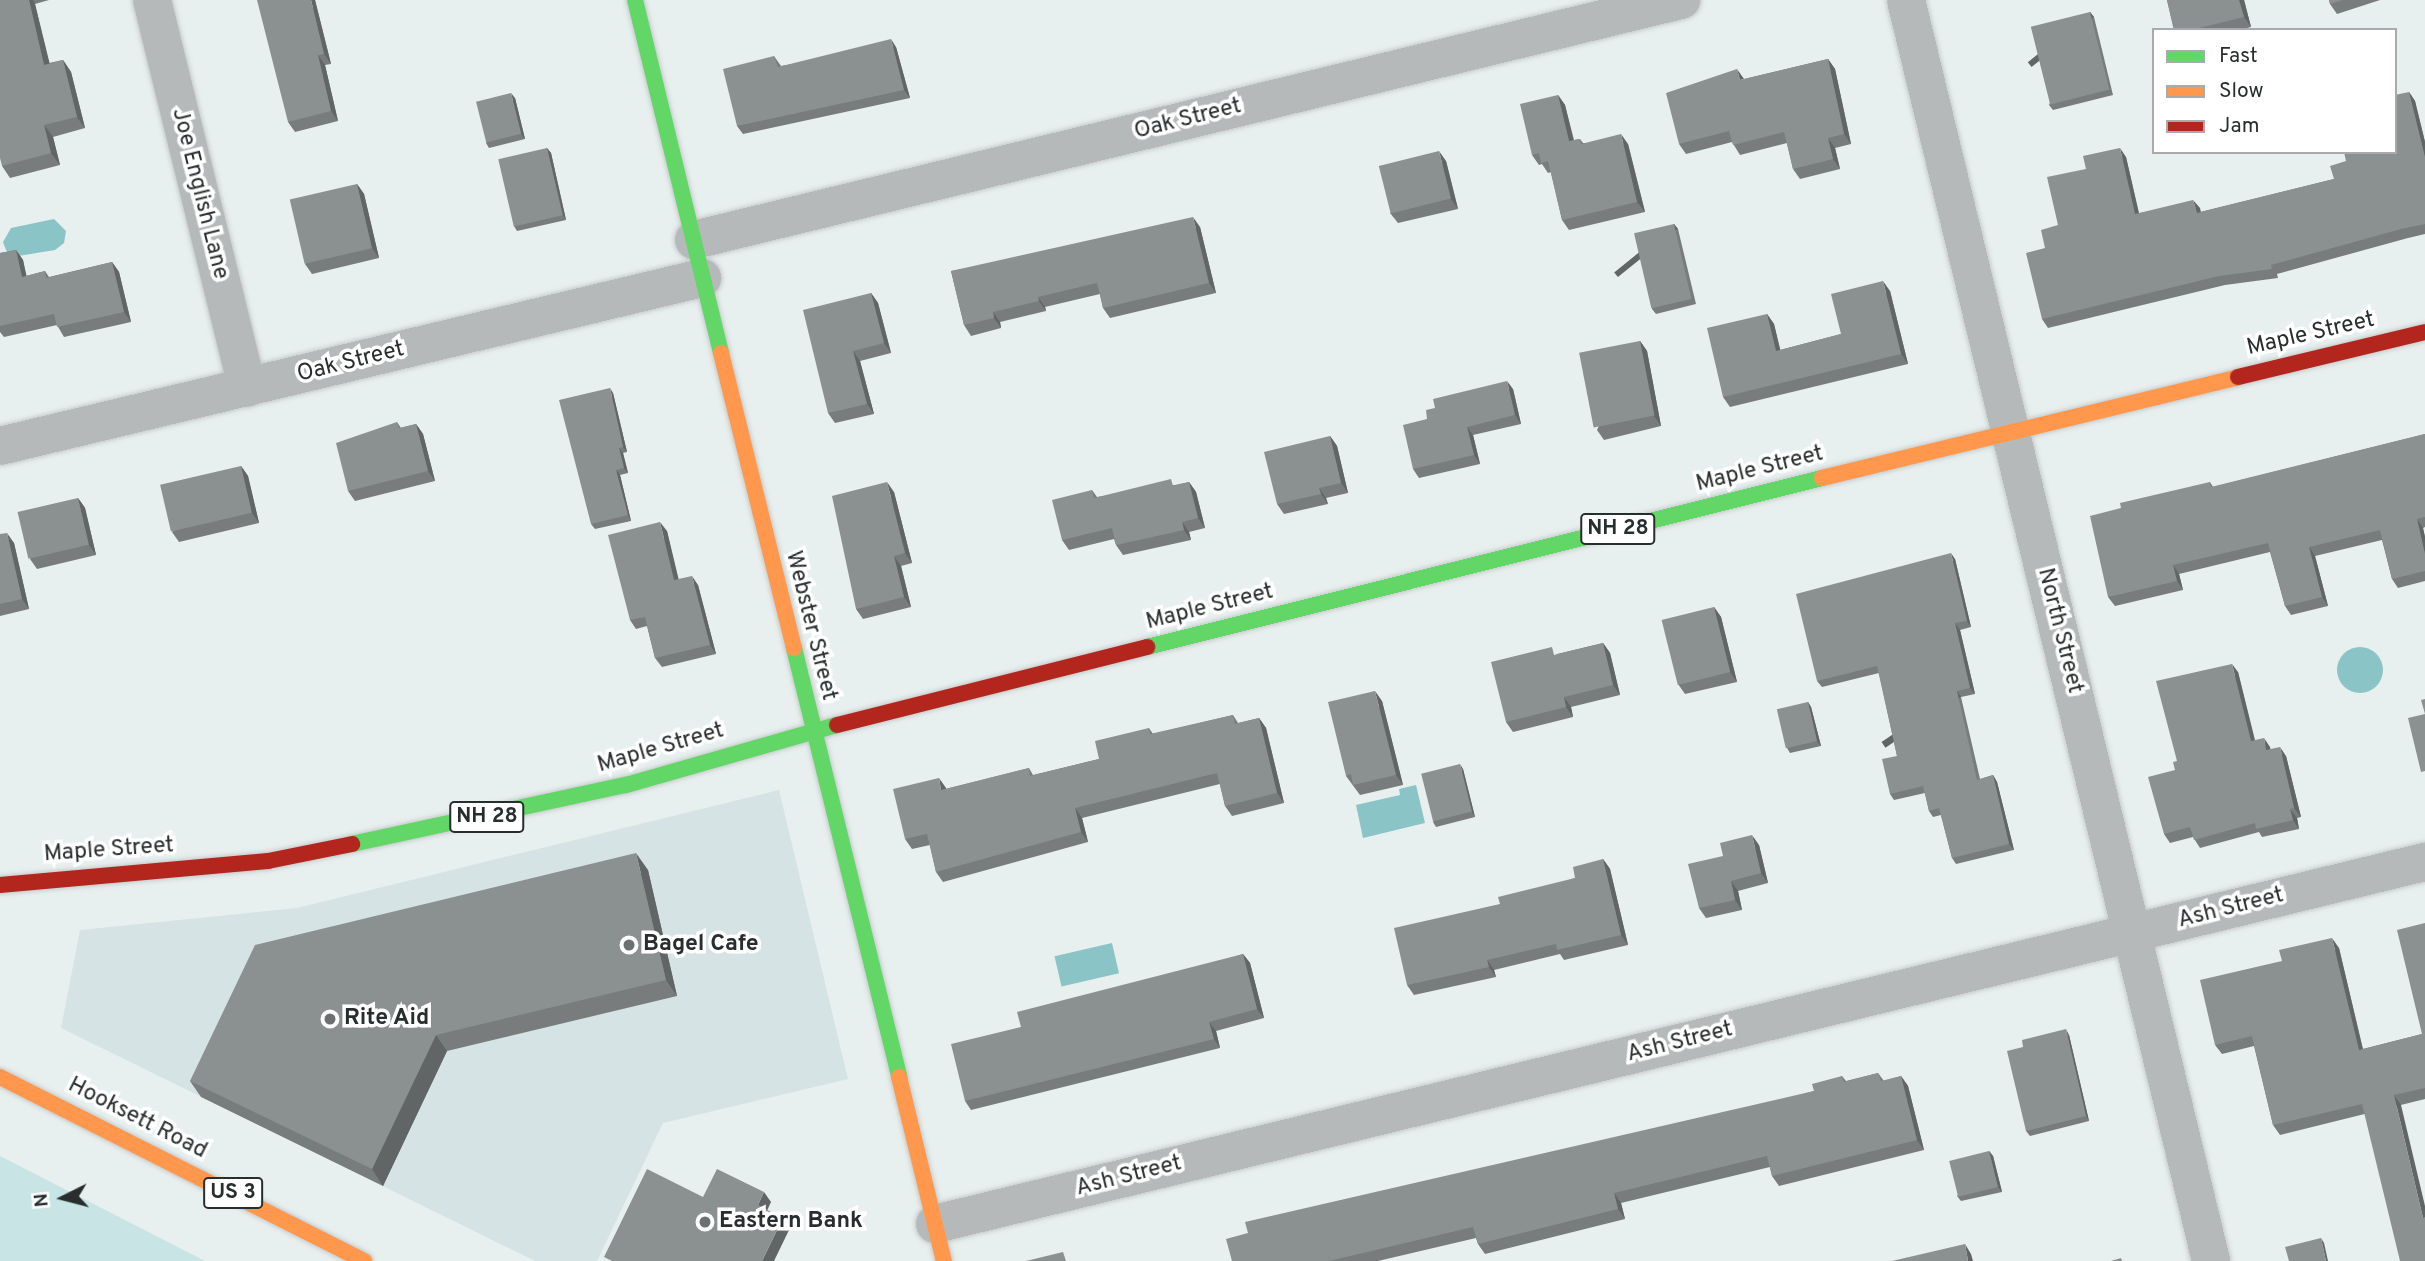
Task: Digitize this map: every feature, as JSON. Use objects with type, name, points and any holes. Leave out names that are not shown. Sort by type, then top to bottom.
[{"type":"main road","name":"Webster Street","points":[[635,0],[944,1261]]},
{"type":"main road","name":"Maple Street","points":[[0,885],[268,861],[352,848],[625,785],[812,731],[2010,431],[2425,332]]},
{"type":"main road","name":"Hooksett Road","points":[[0,1077],[364,1261]]},
{"type":"street","name":"Joe English Lane","points":[[152,0],[247,388]]},
{"type":"street","name":"Oak Street","points":[[694,240],[1681,0]]},
{"type":"street","name":"North Street","points":[[1906,0],[2129,934],[2211,1261]]},
{"type":"street","name":"Oak Street","points":[[0,446],[702,278]]},
{"type":"street","name":"Ash Street","points":[[936,1224],[2425,862]]},
{"type":"shaded area","points":[[779,790],[848,1079],[663,1123],[597,1261],[535,1261],[61,1028],[80,930],[297,908]]},
{"type":"shaded area","points":[[0,1156],[205,1261],[0,1261]]},
{"type":"water","points":[[54,219],[66,231],[64,243],[55,250],[12,257],[6,250],[3,242],[11,228]]},
{"type":"water","points":[[2360,647],[2376,654],[2383,670],[2376,686],[2360,693],[2344,686],[2337,670],[2344,654]]},
{"type":"water","points":[[1416,785],[1425,823],[1363,838],[1356,805],[1400,795],[1399,789]]},
{"type":"water","points":[[1112,943],[1119,973],[1061,986],[1055,956]]},
{"type":"building","points":[[0,0],[29,0],[44,65],[63,60],[77,117],[44,125],[51,153],[2,166],[0,158]]},
{"type":"building","points":[[257,0],[311,0],[324,54],[318,55],[331,111],[288,122]]},
{"type":"building","points":[[2167,0],[2239,0],[2244,17],[2199,28],[2174,28]]},
{"type":"building","points":[[2090,12],[2109,90],[2050,104],[2031,27]]},
{"type":"building","points":[[891,39],[904,90],[737,126],[723,69],[774,56],[778,67]]},
{"type":"building","points":[[1828,59],[1844,134],[1828,138],[1833,159],[1793,169],[1784,132],[1733,145],[1729,131],[1679,144],[1666,93],[1737,69],[1740,80]]},
{"type":"building","points":[[2409,92],[2425,157],[2425,224],[2271,265],[2272,269],[2219,276],[2042,319],[2026,253],[2045,248],[2041,230],[2058,225],[2047,177],[2086,169],[2083,156],[2120,148],[2135,214],[2193,200],[2197,213],[2334,179],[2330,166],[2346,161],[2344,154],[2397,154],[2397,95]]},
{"type":"building","points":[[511,93],[521,134],[486,142],[476,102]]},
{"type":"building","points":[[1558,95],[1569,141],[1580,139],[1581,144],[1621,134],[1637,202],[1562,220],[1548,161],[1541,163],[1539,153],[1532,155],[1520,104]]},
{"type":"building","points":[[547,148],[563,215],[514,226],[498,159]]},
{"type":"building","points":[[1439,151],[1451,199],[1391,214],[1379,166]]},
{"type":"building","points":[[357,184],[372,248],[305,264],[290,200]]},
{"type":"building","points":[[1193,217],[1209,283],[1103,308],[1097,283],[1038,297],[1039,301],[993,312],[994,318],[964,325],[951,271]]},
{"type":"building","points":[[1674,224],[1691,299],[1651,308],[1634,233]]},
{"type":"building","points":[[16,250],[22,277],[45,271],[46,278],[112,262],[124,312],[57,327],[54,314],[0,326],[0,253]]},
{"type":"building","points":[[1883,281],[1901,354],[1723,397],[1707,328],[1767,314],[1776,351],[1841,334],[1831,294]]},
{"type":"building","points":[[871,293],[884,343],[853,351],[867,404],[828,413],[803,310]]},
{"type":"building","points":[[1640,341],[1655,416],[1594,427],[1579,353]]},
{"type":"building","points":[[1507,381],[1515,415],[1467,427],[1474,455],[1413,469],[1403,425],[1427,419],[1426,410],[1435,408],[1433,399]]},
{"type":"building","points":[[610,388],[623,447],[619,448],[624,468],[616,470],[628,515],[591,524],[559,400]]},
{"type":"building","points":[[397,422],[399,428],[416,424],[428,471],[348,491],[336,443]]},
{"type":"building","points":[[2425,434],[2425,517],[2417,519],[2425,554],[2425,571],[2392,579],[2380,530],[2309,547],[2322,597],[2285,606],[2268,543],[2173,565],[2177,581],[2108,597],[2090,516],[2121,508],[2120,503],[2210,482],[2211,487]]},
{"type":"building","points":[[1330,436],[1341,483],[1319,488],[1321,494],[1277,504],[1264,452]]},
{"type":"building","points":[[241,466],[252,513],[171,531],[160,485]]},
{"type":"building","points":[[1171,479],[1173,486],[1189,482],[1198,518],[1182,522],[1184,530],[1116,545],[1112,528],[1062,540],[1052,500],[1092,490],[1094,498]]},
{"type":"building","points":[[887,482],[905,553],[894,556],[904,597],[856,609],[832,496]]},
{"type":"building","points":[[78,498],[89,545],[28,559],[18,512]]},
{"type":"building","points":[[660,522],[674,580],[692,576],[710,645],[655,658],[645,617],[630,620],[608,535]]},
{"type":"building","points":[[7,533],[22,599],[0,604],[0,534]]},
{"type":"building","points":[[1951,553],[1967,621],[1955,623],[1970,688],[1957,691],[1977,780],[1993,775],[2009,844],[1952,858],[1939,808],[1929,811],[1923,786],[1890,794],[1882,759],[1897,756],[1877,666],[1817,681],[1796,594]]},
{"type":"building","points":[[1714,607],[1730,672],[1678,685],[1662,620]]},
{"type":"building","points":[[1603,643],[1613,685],[1564,697],[1566,707],[1506,722],[1491,662],[1552,647],[1554,655]]},
{"type":"building","points":[[2232,664],[2251,741],[2264,738],[2266,750],[2280,747],[2294,808],[2290,809],[2293,820],[2256,829],[2255,823],[2194,840],[2190,827],[2164,834],[2148,777],[2175,770],[2173,762],[2177,761],[2156,681]]},
{"type":"building","points":[[1375,691],[1396,775],[1353,785],[1351,774],[1346,776],[1328,702]]},
{"type":"building","points":[[1808,702],[1817,741],[1786,748],[1777,709]]},
{"type":"building","points":[[2425,714],[2425,771],[2421,772],[2408,718]]},
{"type":"building","points":[[1233,715],[1235,724],[1259,718],[1277,793],[1225,806],[1217,773],[1075,808],[1081,832],[936,872],[927,834],[905,839],[893,789],[939,778],[941,790],[1029,768],[1030,776],[1099,759],[1095,741],[1149,728],[1150,734]]},
{"type":"building","points":[[1460,764],[1472,812],[1433,821],[1421,774]]},
{"type":"building","points":[[1752,835],[1761,873],[1731,881],[1735,900],[1699,908],[1688,864],[1723,856],[1720,843]]},
{"type":"building","points":[[636,853],[666,980],[436,1035],[372,1169],[190,1081],[255,945]]},
{"type":"building","points":[[1603,859],[1621,935],[1557,950],[1556,944],[1487,960],[1489,967],[1407,985],[1394,928],[1500,904],[1498,897],[1575,878],[1573,867]]},
{"type":"building","points":[[2425,923],[2425,1088],[2394,1095],[2423,1218],[2425,1217],[2425,1261],[2400,1261],[2362,1104],[2273,1125],[2252,1036],[2215,1045],[2200,980],[2282,961],[2279,950],[2332,938],[2359,1050],[2422,1034],[2397,930]]},
{"type":"building","points":[[1243,954],[1257,1009],[1209,1022],[1214,1039],[965,1101],[951,1044],[1021,1027],[1017,1012]]},
{"type":"building","points":[[2066,1029],[2086,1116],[2026,1131],[2007,1051],[2023,1047],[2022,1040]]},
{"type":"building","points":[[1878,1073],[1881,1081],[1901,1076],[1917,1140],[1772,1176],[1767,1156],[1614,1193],[1618,1209],[1478,1244],[1473,1227],[1329,1261],[1232,1261],[1226,1239],[1248,1233],[1245,1222],[1814,1091],[1812,1084],[1842,1076],[1844,1082]]},
{"type":"building","points":[[1989,1151],[1998,1187],[1958,1197],[1949,1161]]},
{"type":"building","name":"Eastern Bank","points":[[647,1169],[703,1197],[717,1169],[764,1192],[758,1205],[783,1218],[762,1261],[612,1261],[604,1257]]},
{"type":"building","points":[[2321,1238],[2326,1261],[2289,1261],[2285,1247]]},
{"type":"building","points":[[1965,1244],[1968,1261],[1892,1261]]},
{"type":"building","points":[[1063,1252],[1066,1261],[1026,1261]]},
{"type":"traffic: fast","points":[[635,0],[721,353]]},
{"type":"traffic: fast","points":[[1147,647],[1822,478]]},
{"type":"traffic: fast","points":[[794,648],[899,1077]]},
{"type":"traffic: fast","points":[[352,844],[626,785],[837,725]]},
{"type":"traffic: slow","points":[[721,353],[794,648]]},
{"type":"traffic: slow","points":[[1822,478],[2238,377]]},
{"type":"traffic: slow","points":[[0,1077],[364,1261]]},
{"type":"traffic: slow","points":[[899,1077],[944,1261]]},
{"type":"traffic: jam","points":[[2238,377],[2425,332]]},
{"type":"traffic: jam","points":[[837,725],[1147,647]]},
{"type":"traffic: jam","points":[[0,885],[268,861],[352,844]]},
{"type":"place","name":"Bagel Cafe","points":[[629,945]]},
{"type":"place","name":"Rite Aid","points":[[330,1019]]},
{"type":"place","name":"Eastern Bank","points":[[705,1222]]}]
